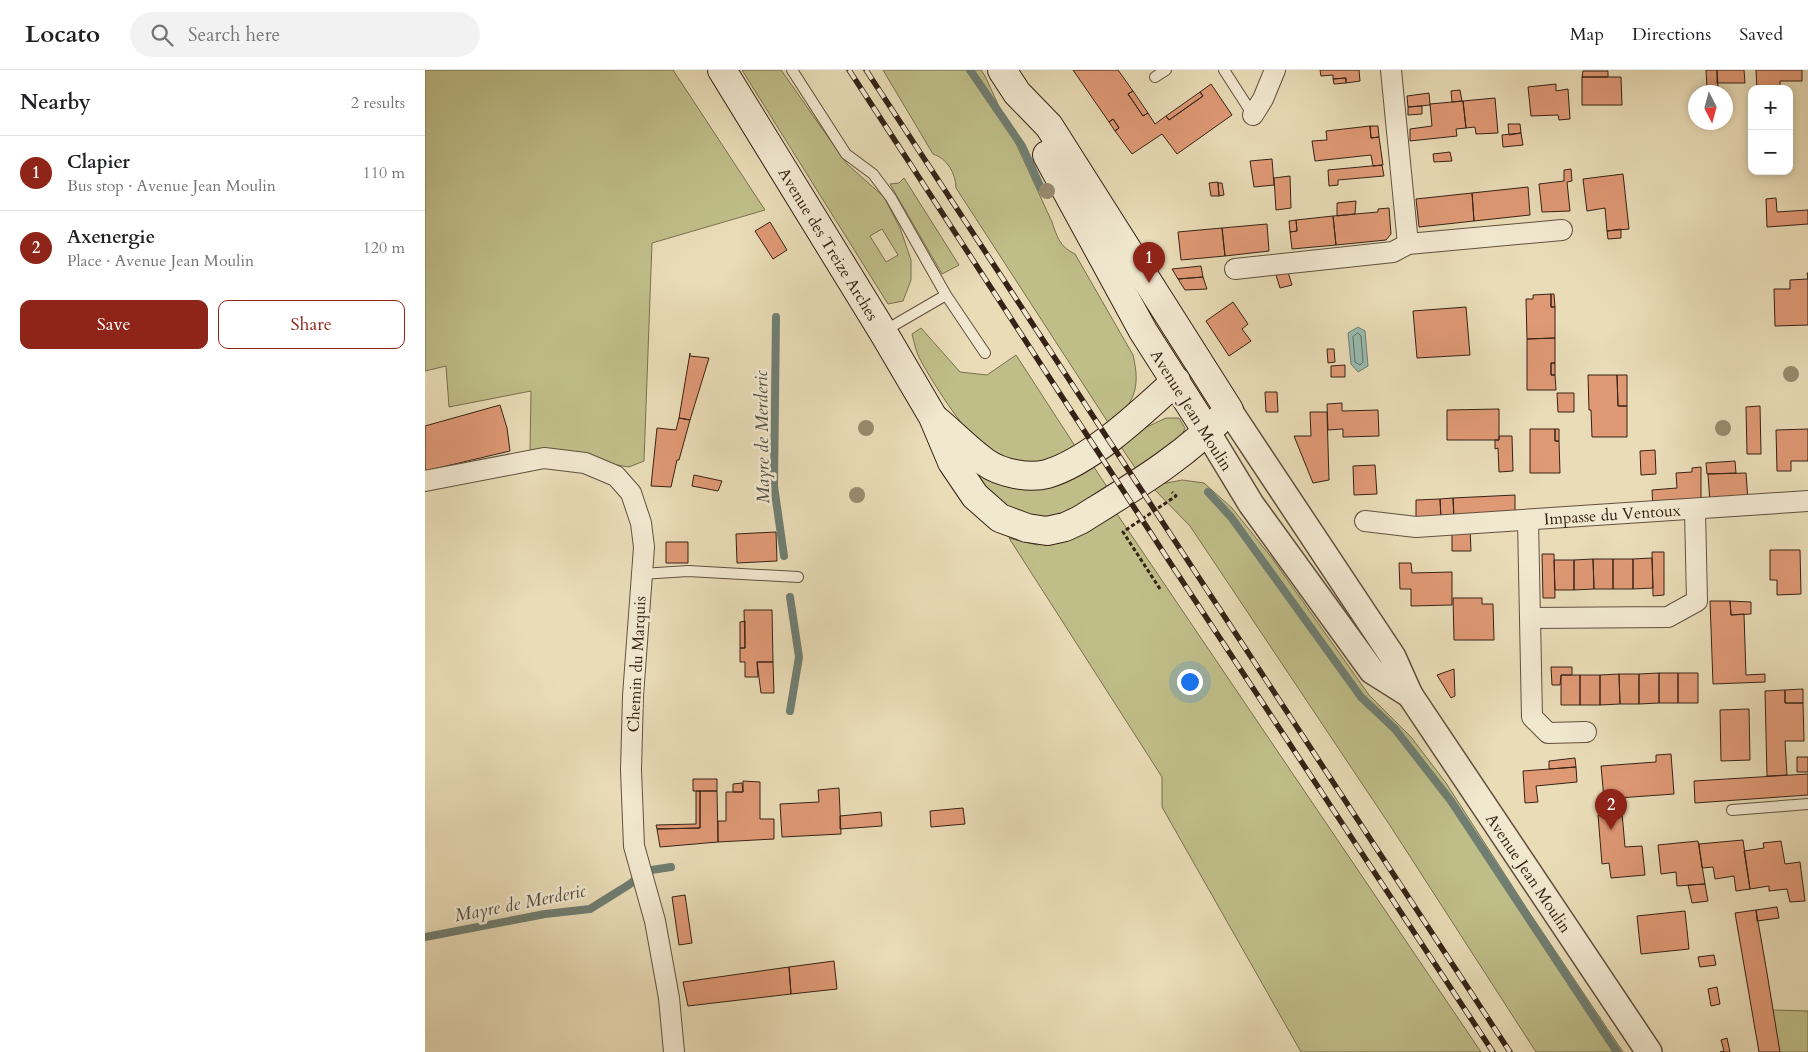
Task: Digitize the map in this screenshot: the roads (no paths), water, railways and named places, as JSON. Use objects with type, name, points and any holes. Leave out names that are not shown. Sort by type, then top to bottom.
[{"type":"main road","name":"Avenue des Treize Arches","points":[[723,70],[933,417],[952,462],[975,496],[1000,518],[1027,528],[1047,530],[1065,527],[1080,520],[1175,460],[1208,433],[1229,410]]},
{"type":"main road","name":"Avenue Jean Moulin","points":[[1002,70],[1017,93],[1038,137],[1143,331],[1208,433]]},
{"type":"main road","name":"Avenue Jean Moulin","points":[[1017,93],[1049,126],[1229,410]]},
{"type":"main road","name":"Avenue des Treize Arches","points":[[933,417],[985,462],[1006,472],[1023,475],[1045,474],[1068,466],[1088,454],[1147,408],[1176,382]]},
{"type":"street","points":[[1253,115],[1263,99],[1275,70]]},
{"type":"street","points":[[1391,70],[1408,244]]},
{"type":"street","points":[[1235,269],[1393,252],[1408,244],[1562,230]]},
{"type":"street","name":"Avenue Jean Moulin","points":[[1229,410],[1393,658],[1410,695],[1649,1052]]},
{"type":"street","name":"Avenue Jean Moulin","points":[[1208,433],[1251,504],[1372,670],[1410,695]]},
{"type":"street","name":"Chemin du Marquis","points":[[425,481],[544,458],[585,463],[616,476],[631,493],[641,523],[644,547],[633,696],[631,770],[634,846],[655,922],[669,998],[674,1052]]},
{"type":"street","name":"Impasse du Ventoux","points":[[1365,521],[1416,527],[1695,510],[1808,501]]},
{"type":"street","name":"Impasse du Ventoux","points":[[1531,618],[1668,616],[1697,601],[1695,510]]},
{"type":"street","name":"Impasse du Ventoux","points":[[1528,521],[1532,717],[1548,732],[1586,732]]},
{"type":"lane","points":[[792,70],[846,154],[873,174],[891,198],[946,295],[985,353]]},
{"type":"lane","points":[[1155,77],[1166,70]]},
{"type":"lane","points":[[1224,70],[1253,115]]},
{"type":"lane","points":[[883,332],[946,295]]},
{"type":"lane","points":[[641,574],[688,571],[798,577]]},
{"type":"lane","points":[[1732,810],[1808,804]]},
{"type":"water","points":[[1358,327],[1365,331],[1368,366],[1358,372],[1351,364],[1348,333]]},
{"type":"waterway","points":[[970,70],[1022,146],[1041,188]]},
{"type":"waterway","name":"Mayre de Merderic","points":[[776,317],[774,486],[784,556]]},
{"type":"waterway","points":[[1208,492],[1231,517],[1361,697],[1395,729],[1451,801],[1617,1052]]},
{"type":"waterway","name":"Mayre de Merderic","points":[[790,597],[799,657],[790,711]]},
{"type":"waterway","name":"Mayre de Merderic","points":[[425,937],[545,914],[590,909],[630,884],[645,871],[671,867]]},
{"type":"railway","points":[[849,70],[1171,564],[1493,1052]]},
{"type":"railway","points":[[866,70],[1510,1052]]},
{"type":"place","name":"Clapier","points":[[1149,283]]},
{"type":"place","name":"Axenergie","points":[[1611,830]]}]
